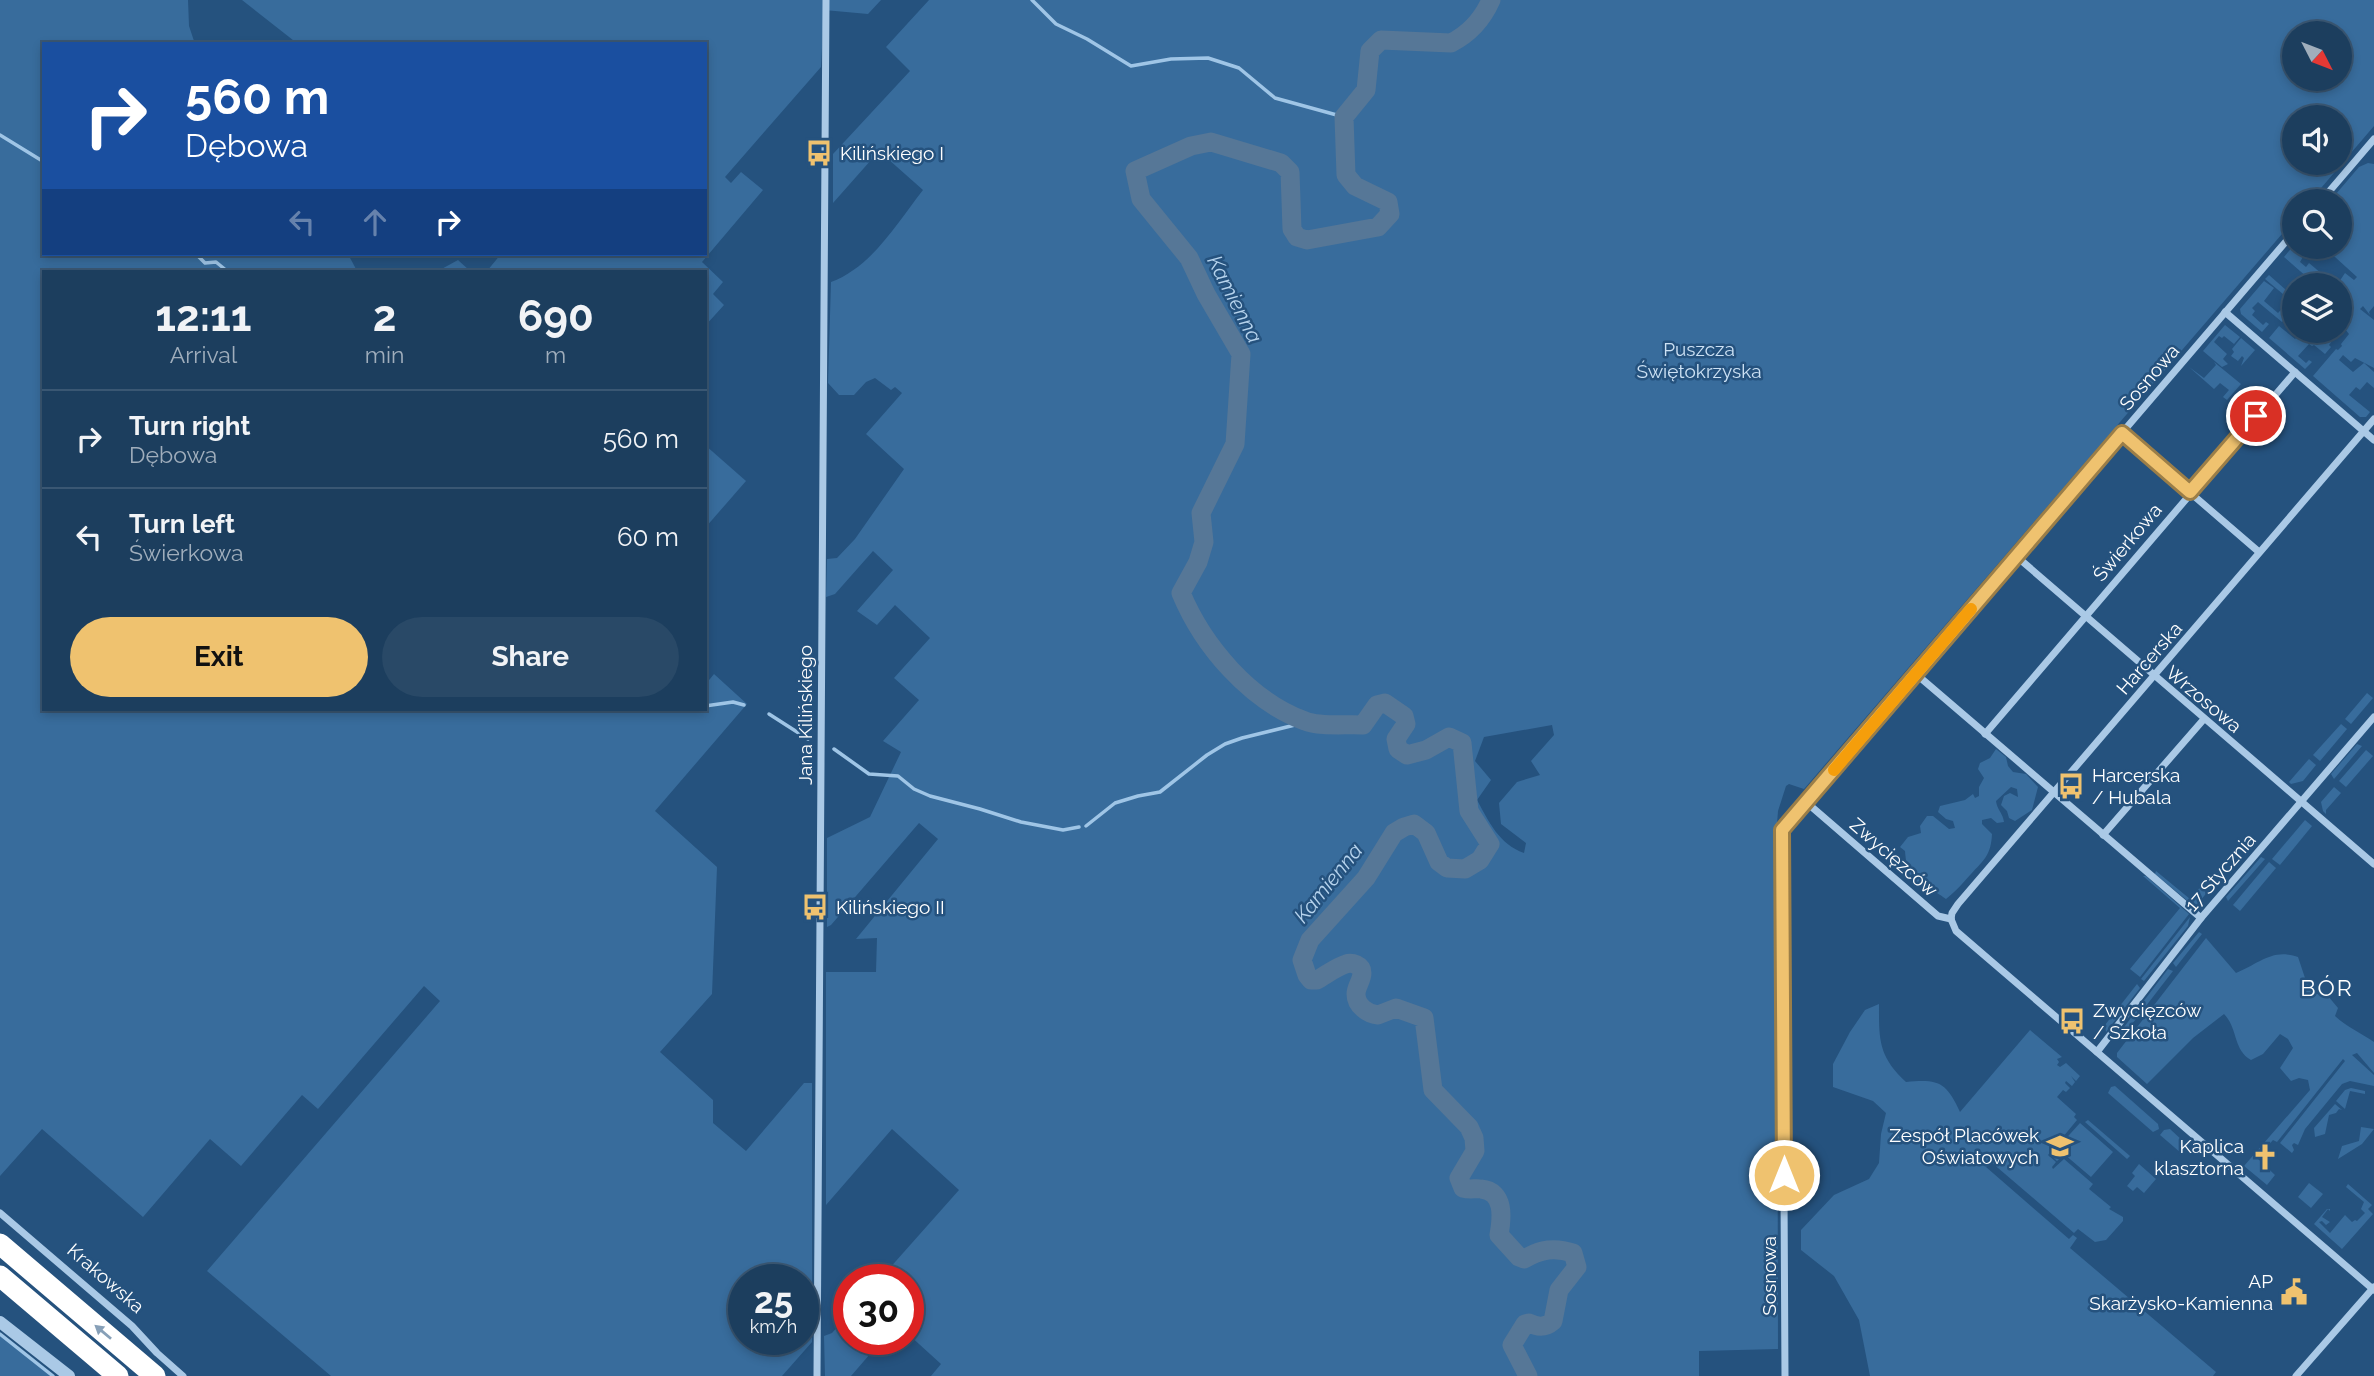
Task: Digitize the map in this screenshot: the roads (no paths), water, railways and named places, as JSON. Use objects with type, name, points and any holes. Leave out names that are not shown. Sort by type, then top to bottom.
[{"type":"highway","points":[[0,1244],[155,1376]]},
{"type":"highway","points":[[0,1276],[118,1376]]},
{"type":"street","name":"Jana Kilińskiego","points":[[817,1376],[826,0]]},
{"type":"street","points":[[2331,189],[2374,139]]},
{"type":"street","name":"Sosnowa","points":[[1785,1376],[1782,830],[2282,246]]},
{"type":"street","points":[[2225,312],[2374,440]]},
{"type":"street","name":"Świerkowa","points":[[1985,734],[2295,372]]},
{"type":"street","name":"Harcerska","points":[[1951,919],[1955,908],[2374,419]]},
{"type":"street","points":[[2122,433],[2259,552]]},
{"type":"street","name":"Wrzosowa","points":[[2015,556],[2374,864]]},
{"type":"street","points":[[1916,674],[2201,918]]},
{"type":"street","name":"17 Stycznia","points":[[2097,1052],[2201,918],[2374,717]]},
{"type":"street","points":[[2103,835],[2204,719]]},
{"type":"street","name":"Zwycięzców","points":[[1806,802],[1938,916],[1951,919],[1956,931],[2373,1289]]},
{"type":"street","name":"Krakowska","points":[[0,1213],[132,1326],[183,1376]]},
{"type":"street","points":[[2297,1376],[2373,1289]]},
{"type":"street","points":[[0,1322],[69,1376]]},
{"type":"waterway","points":[[1032,0],[1056,24],[1131,66],[1171,59],[1208,58],[1239,68],[1275,98],[1344,117]]},
{"type":"waterway","name":"Kamienna","points":[[1491,0],[1475,25],[1451,43],[1381,40],[1370,51],[1366,90],[1344,117],[1346,175],[1355,186],[1388,202],[1390,214],[1378,227],[1307,240],[1297,237],[1292,229],[1290,172],[1281,163],[1211,142],[1191,146],[1135,171],[1141,199],[1189,258],[1206,294],[1241,354],[1235,444],[1201,513],[1204,542],[1198,562],[1181,593],[1190,613],[1215,652],[1247,686],[1285,712],[1318,724],[1363,725],[1377,705],[1385,703],[1404,716],[1406,724],[1396,739],[1398,749],[1407,755],[1426,750],[1449,737],[1462,743],[1469,811],[1490,844],[1480,860],[1465,869],[1447,868],[1439,862],[1426,833],[1414,824],[1404,827],[1394,833],[1366,878],[1310,940],[1302,960],[1311,980],[1317,980],[1346,964],[1356,965],[1362,973],[1356,991],[1358,1002],[1363,1009],[1378,1015],[1396,1008],[1424,1018],[1433,1090],[1469,1127],[1474,1138],[1475,1151],[1459,1178],[1463,1188],[1481,1189],[1494,1195],[1500,1206],[1499,1235],[1519,1257],[1524,1259],[1548,1250],[1573,1253],[1577,1267],[1559,1290],[1553,1321],[1541,1326],[1525,1324],[1512,1345],[1528,1376]]},
{"type":"waterway","points":[[0,135],[42,161]]},
{"type":"waterway","points":[[198,256],[205,263],[216,262],[226,270]]},
{"type":"waterway","points":[[707,706],[733,702],[744,705]]},
{"type":"waterway","points":[[769,714],[808,739]]},
{"type":"waterway","points":[[1086,826],[1115,803],[1160,792],[1225,744],[1307,722]]},
{"type":"waterway","points":[[834,749],[869,774],[898,776],[914,789],[930,796],[1021,822],[1063,830],[1079,827]]},
{"type":"waterway","points":[[0,1334],[53,1376]]},
{"type":"place","name":"Kilińskiego I","points":[[819,153]]},
{"type":"place","name":"Harcerska / Hubala","points":[[2071,786]]},
{"type":"place","name":"Kilińskiego II","points":[[815,907]]},
{"type":"place","name":"Zwycięzców / Szkoła","points":[[2072,1021]]},
{"type":"place","name":"Zespół Placówek Oświatowych","points":[[2060,1146]]},
{"type":"place","name":"Kaplica klasztorna","points":[[2265,1157]]},
{"type":"place","name":"AP Skarżysko-Kamienna","points":[[2294,1292]]},
{"type":"district","name":"BÓR","points":[[2327,987]]},
{"type":"park label","name":"Puszcza Świętokrzyska","points":[[1699,360]]}]
